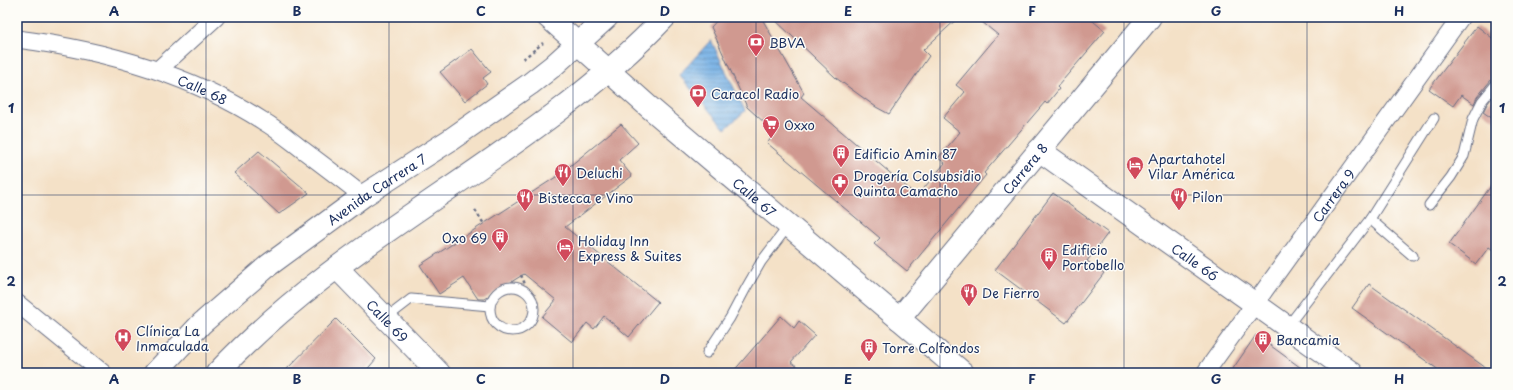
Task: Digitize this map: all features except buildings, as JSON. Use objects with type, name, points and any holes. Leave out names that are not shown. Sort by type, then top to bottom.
[{"type":"main road","name":"Calle 67","points":[[548,17],[608,71],[963,373]]},
{"type":"main road","name":"Avenida Carrera 7","points":[[155,373],[201,324],[242,286],[297,243],[363,196],[450,140],[530,84],[554,66],[607,17]]},
{"type":"main road","points":[[217,373],[296,300],[418,208],[484,164],[572,100],[608,71],[665,17]]},
{"type":"main road","name":"Carrera 8","points":[[899,319],[1147,18]]},
{"type":"main road","name":"Calle 66","points":[[1039,150],[1352,373]]},
{"type":"main road","name":"Calle 69","points":[[337,268],[439,373]]},
{"type":"street","points":[[158,70],[216,17]]},
{"type":"street","name":"Carrera 9","points":[[1205,373],[1256,305],[1461,17]]},
{"type":"street","name":"Calle 68","points":[[17,40],[89,52],[158,70],[200,87],[264,121],[363,196]]},
{"type":"street","points":[[17,303],[103,373]]},
{"type":"lane","points":[[1429,205],[1451,177],[1464,156],[1473,120],[1482,101],[1496,84]]},
{"type":"lane","points":[[1287,327],[1370,219],[1434,118]]},
{"type":"lane","points":[[1370,219],[1413,256]]},
{"type":"lane","points":[[707,353],[730,318],[761,262],[789,225]]},
{"type":"lane","points":[[516,287],[528,294],[532,300],[533,315],[525,326],[511,330],[504,329],[493,320],[490,313],[490,306],[492,299],[502,289],[516,287]]},
{"type":"lane","points":[[385,318],[411,299],[490,306]]},
{"type":"path","points":[[522,60],[543,42]]},
{"type":"path","points":[[475,210],[484,224]]},
{"type":"path","points":[[521,276],[532,300]]},
{"type":"water","points":[[711,40],[745,111],[725,129],[679,75]]},
{"type":"place","name":"BBVA","points":[[756,57]]},
{"type":"place","name":"Caracol Radio","points":[[698,108]]},
{"type":"place","name":"Oxxo","points":[[771,139]]},
{"type":"place","name":"Edificio Amin 87","points":[[841,168]]},
{"type":"place","name":"Apartahotel Vilar América","points":[[1135,180]]},
{"type":"place","name":"Deluchi","points":[[563,187]]},
{"type":"place","name":"Drogería Colsubsidio Quinta Camacho","points":[[840,197]]},
{"type":"place","name":"Pilon","points":[[1179,211]]},
{"type":"place","name":"Bistecca e Vino","points":[[525,212]]},
{"type":"place","name":"Oxo 69","points":[[500,252]]},
{"type":"place","name":"Holiday Inn Express & Suites","points":[[565,262]]},
{"type":"place","name":"Edificio Portobello","points":[[1049,271]]},
{"type":"place","name":"De Fierro","points":[[969,307]]},
{"type":"place","name":"Clínica La Inmaculada","points":[[123,352]]},
{"type":"place","name":"Bancamia","points":[[1263,354]]},
{"type":"place","name":"Torre Colfondos","points":[[869,362]]}]
